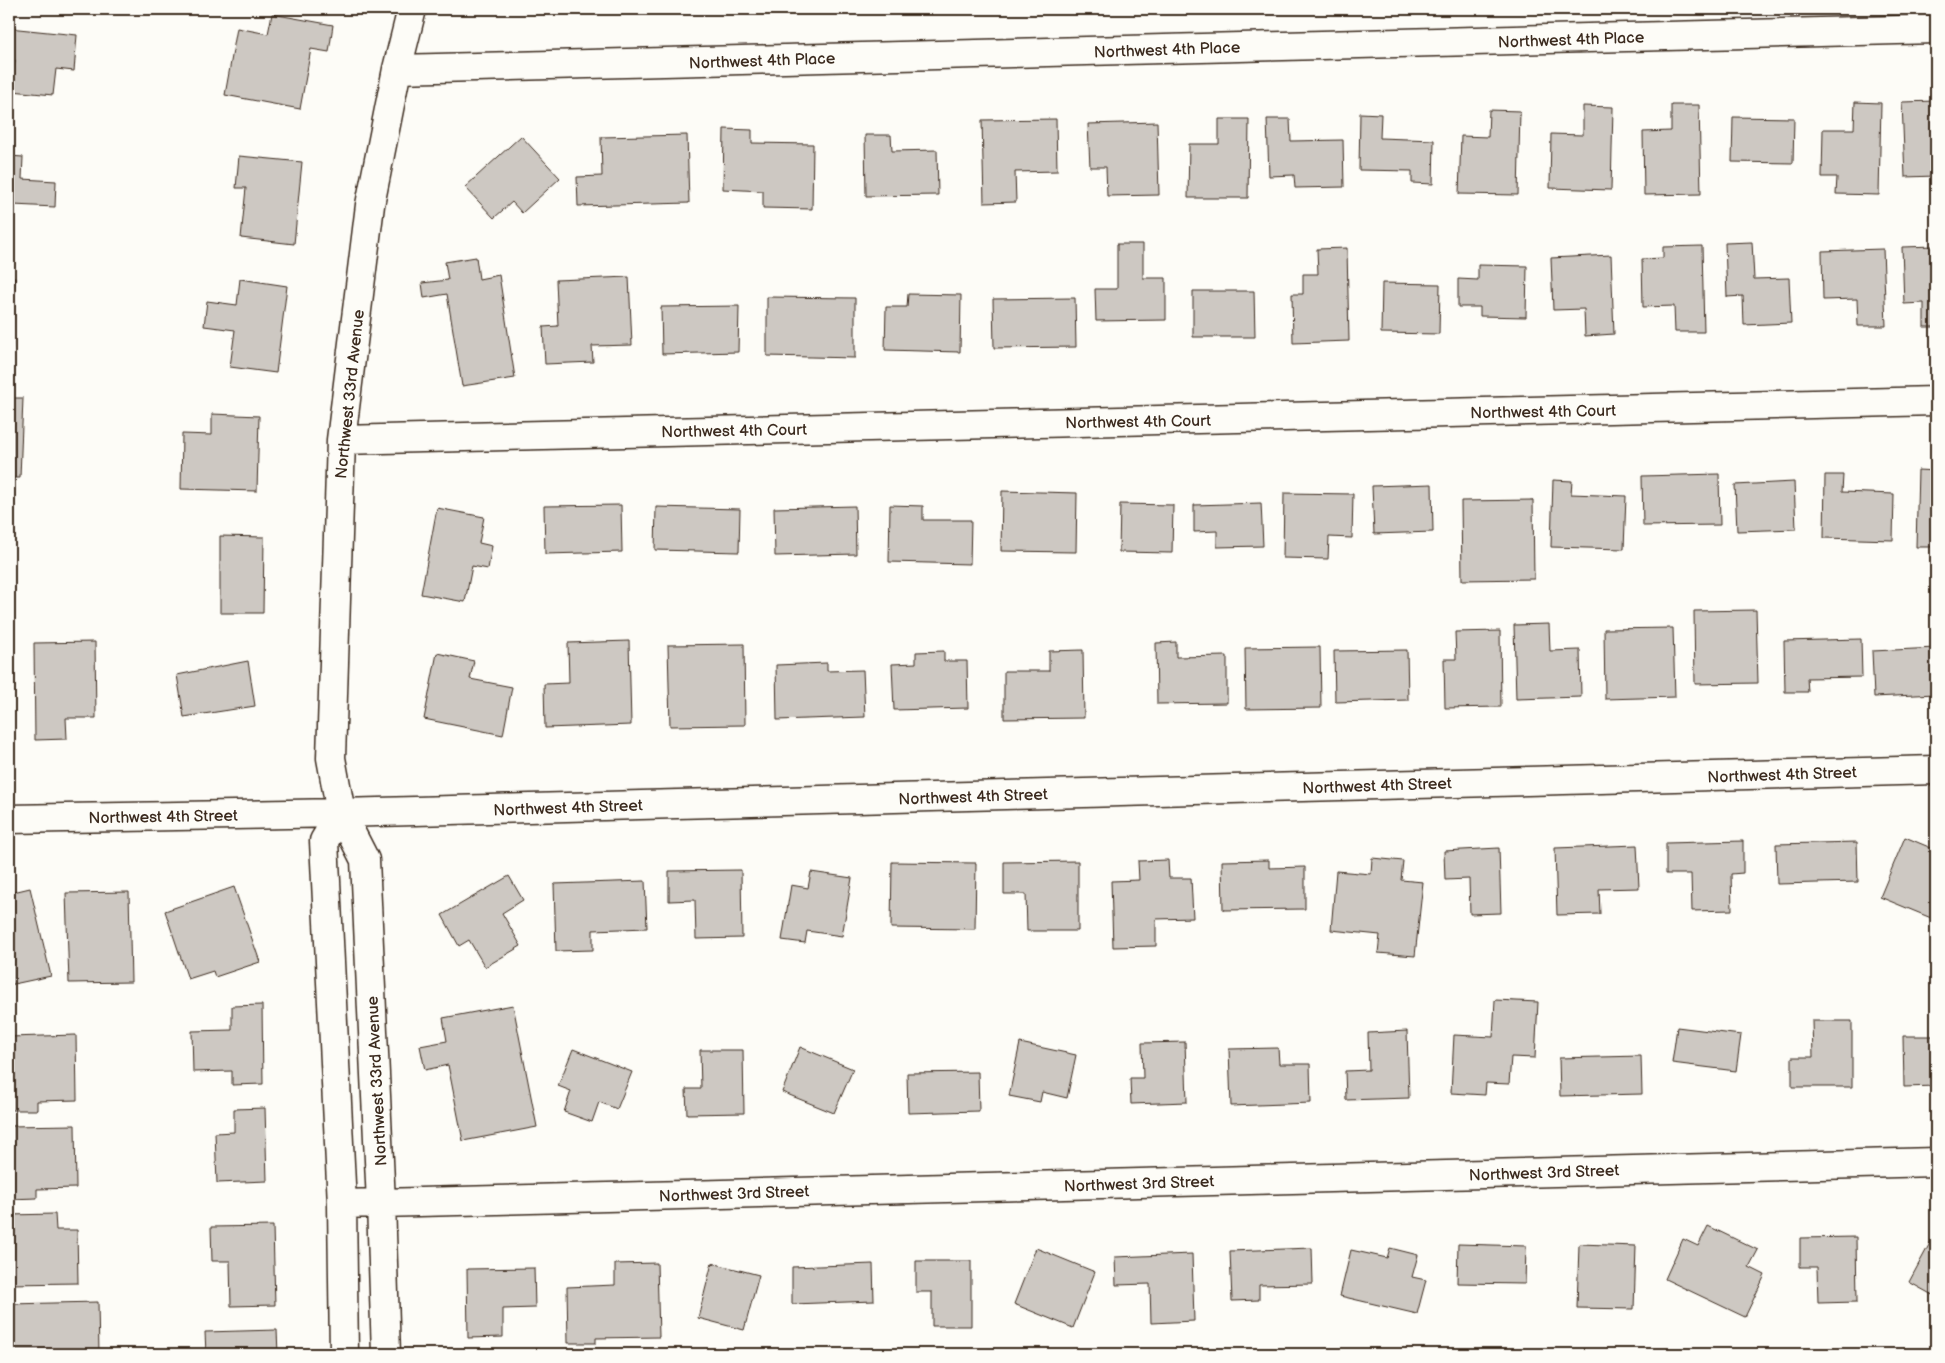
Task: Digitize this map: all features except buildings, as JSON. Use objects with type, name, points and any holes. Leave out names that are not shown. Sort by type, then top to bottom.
[{"type":"street","name":"Northwest 33rd Avenue","points":[[386,1354],[365,860],[341,813],[331,758],[341,440],[370,204],[397,69],[412,9]]},
{"type":"street","name":"Northwest 4th Place","points":[[397,69],[1936,29]]},
{"type":"street","name":"Northwest 4th Court","points":[[341,440],[1936,401]]},
{"type":"street","name":"Northwest 4th Street","points":[[9,819],[341,813],[1936,770]]},
{"type":"street","points":[[341,813],[324,841],[342,1204],[344,1354]]},
{"type":"street","name":"Northwest 3rd Street","points":[[342,1204],[1936,1162]]}]
